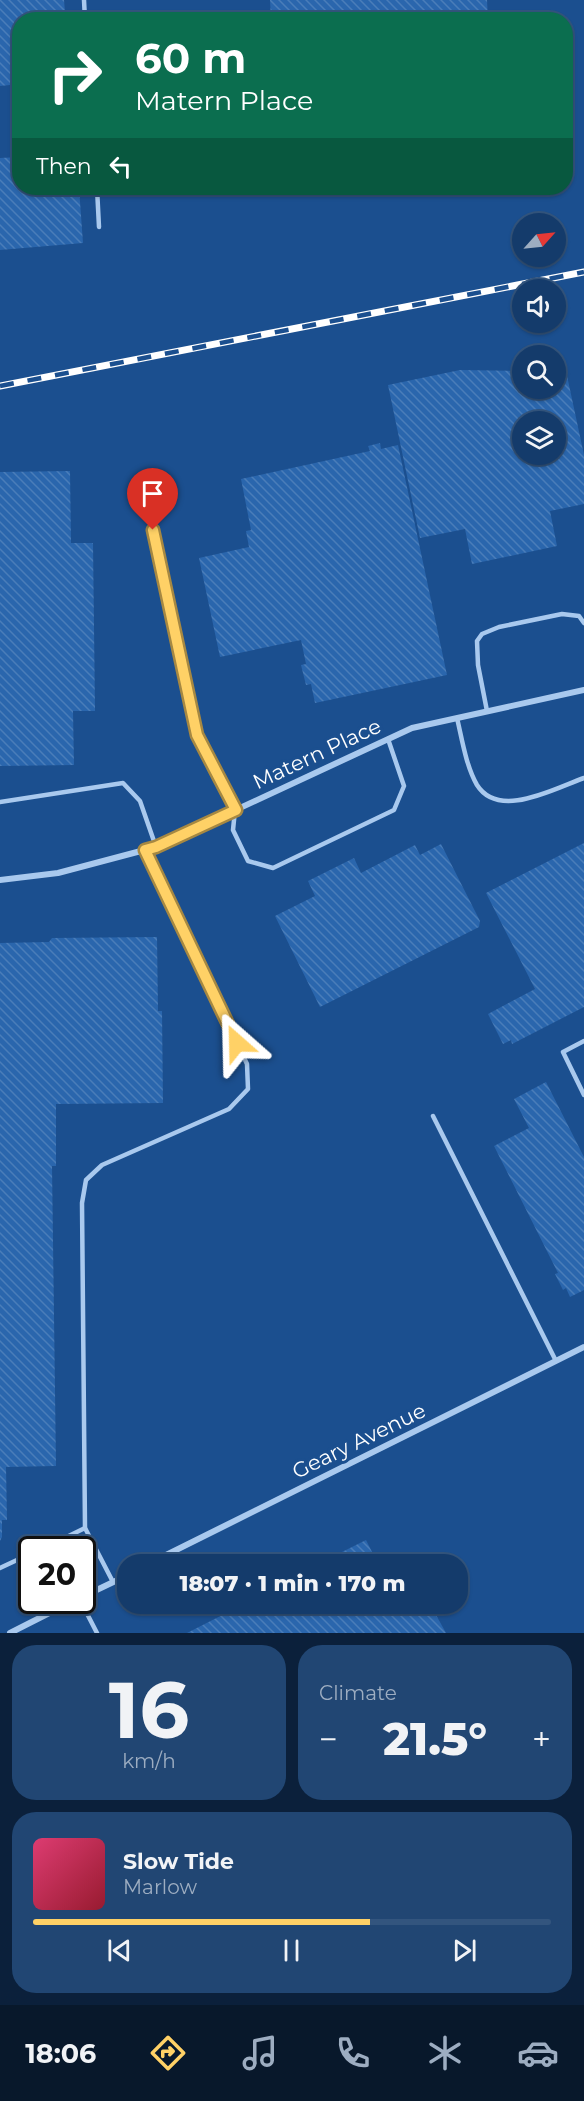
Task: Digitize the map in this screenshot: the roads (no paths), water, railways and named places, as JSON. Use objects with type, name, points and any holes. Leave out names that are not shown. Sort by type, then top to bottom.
[{"type":"street","name":"Matern Place","points":[[0,880],[58,873],[156,847],[412,728],[584,690]]},
{"type":"street","name":"Geary Avenue","points":[[168,1554],[584,1347]]},
{"type":"street","points":[[96,1591],[117,1580]]},
{"type":"street","points":[[10,1633],[47,1614]]},
{"type":"lane","points":[[97,195],[99,227]]},
{"type":"lane","points":[[144,486],[197,735],[236,810],[233,830],[248,861],[273,868],[394,810],[404,786],[388,739]]},
{"type":"lane","points":[[487,711],[478,665],[477,641],[482,634],[499,627],[562,614],[579,616],[584,623]]},
{"type":"lane","points":[[457,718],[470,768],[477,785],[485,794],[499,801],[515,802],[584,778]]},
{"type":"lane","points":[[0,802],[123,783],[140,801],[156,847]]},
{"type":"lane","points":[[113,1582],[85,1528],[82,1203],[86,1180],[102,1165],[229,1109],[248,1089],[248,1064],[145,850]]},
{"type":"lane","points":[[584,1041],[563,1052],[584,1095]]},
{"type":"lane","points":[[433,1116],[556,1361]]},
{"type":"lane","points":[[69,1536],[85,1528]]},
{"type":"lane","points":[[0,1568],[18,1560]]},
{"type":"lane","points":[[88,1614],[97,1633]]},
{"type":"railway","points":[[0,386],[584,272]]}]
